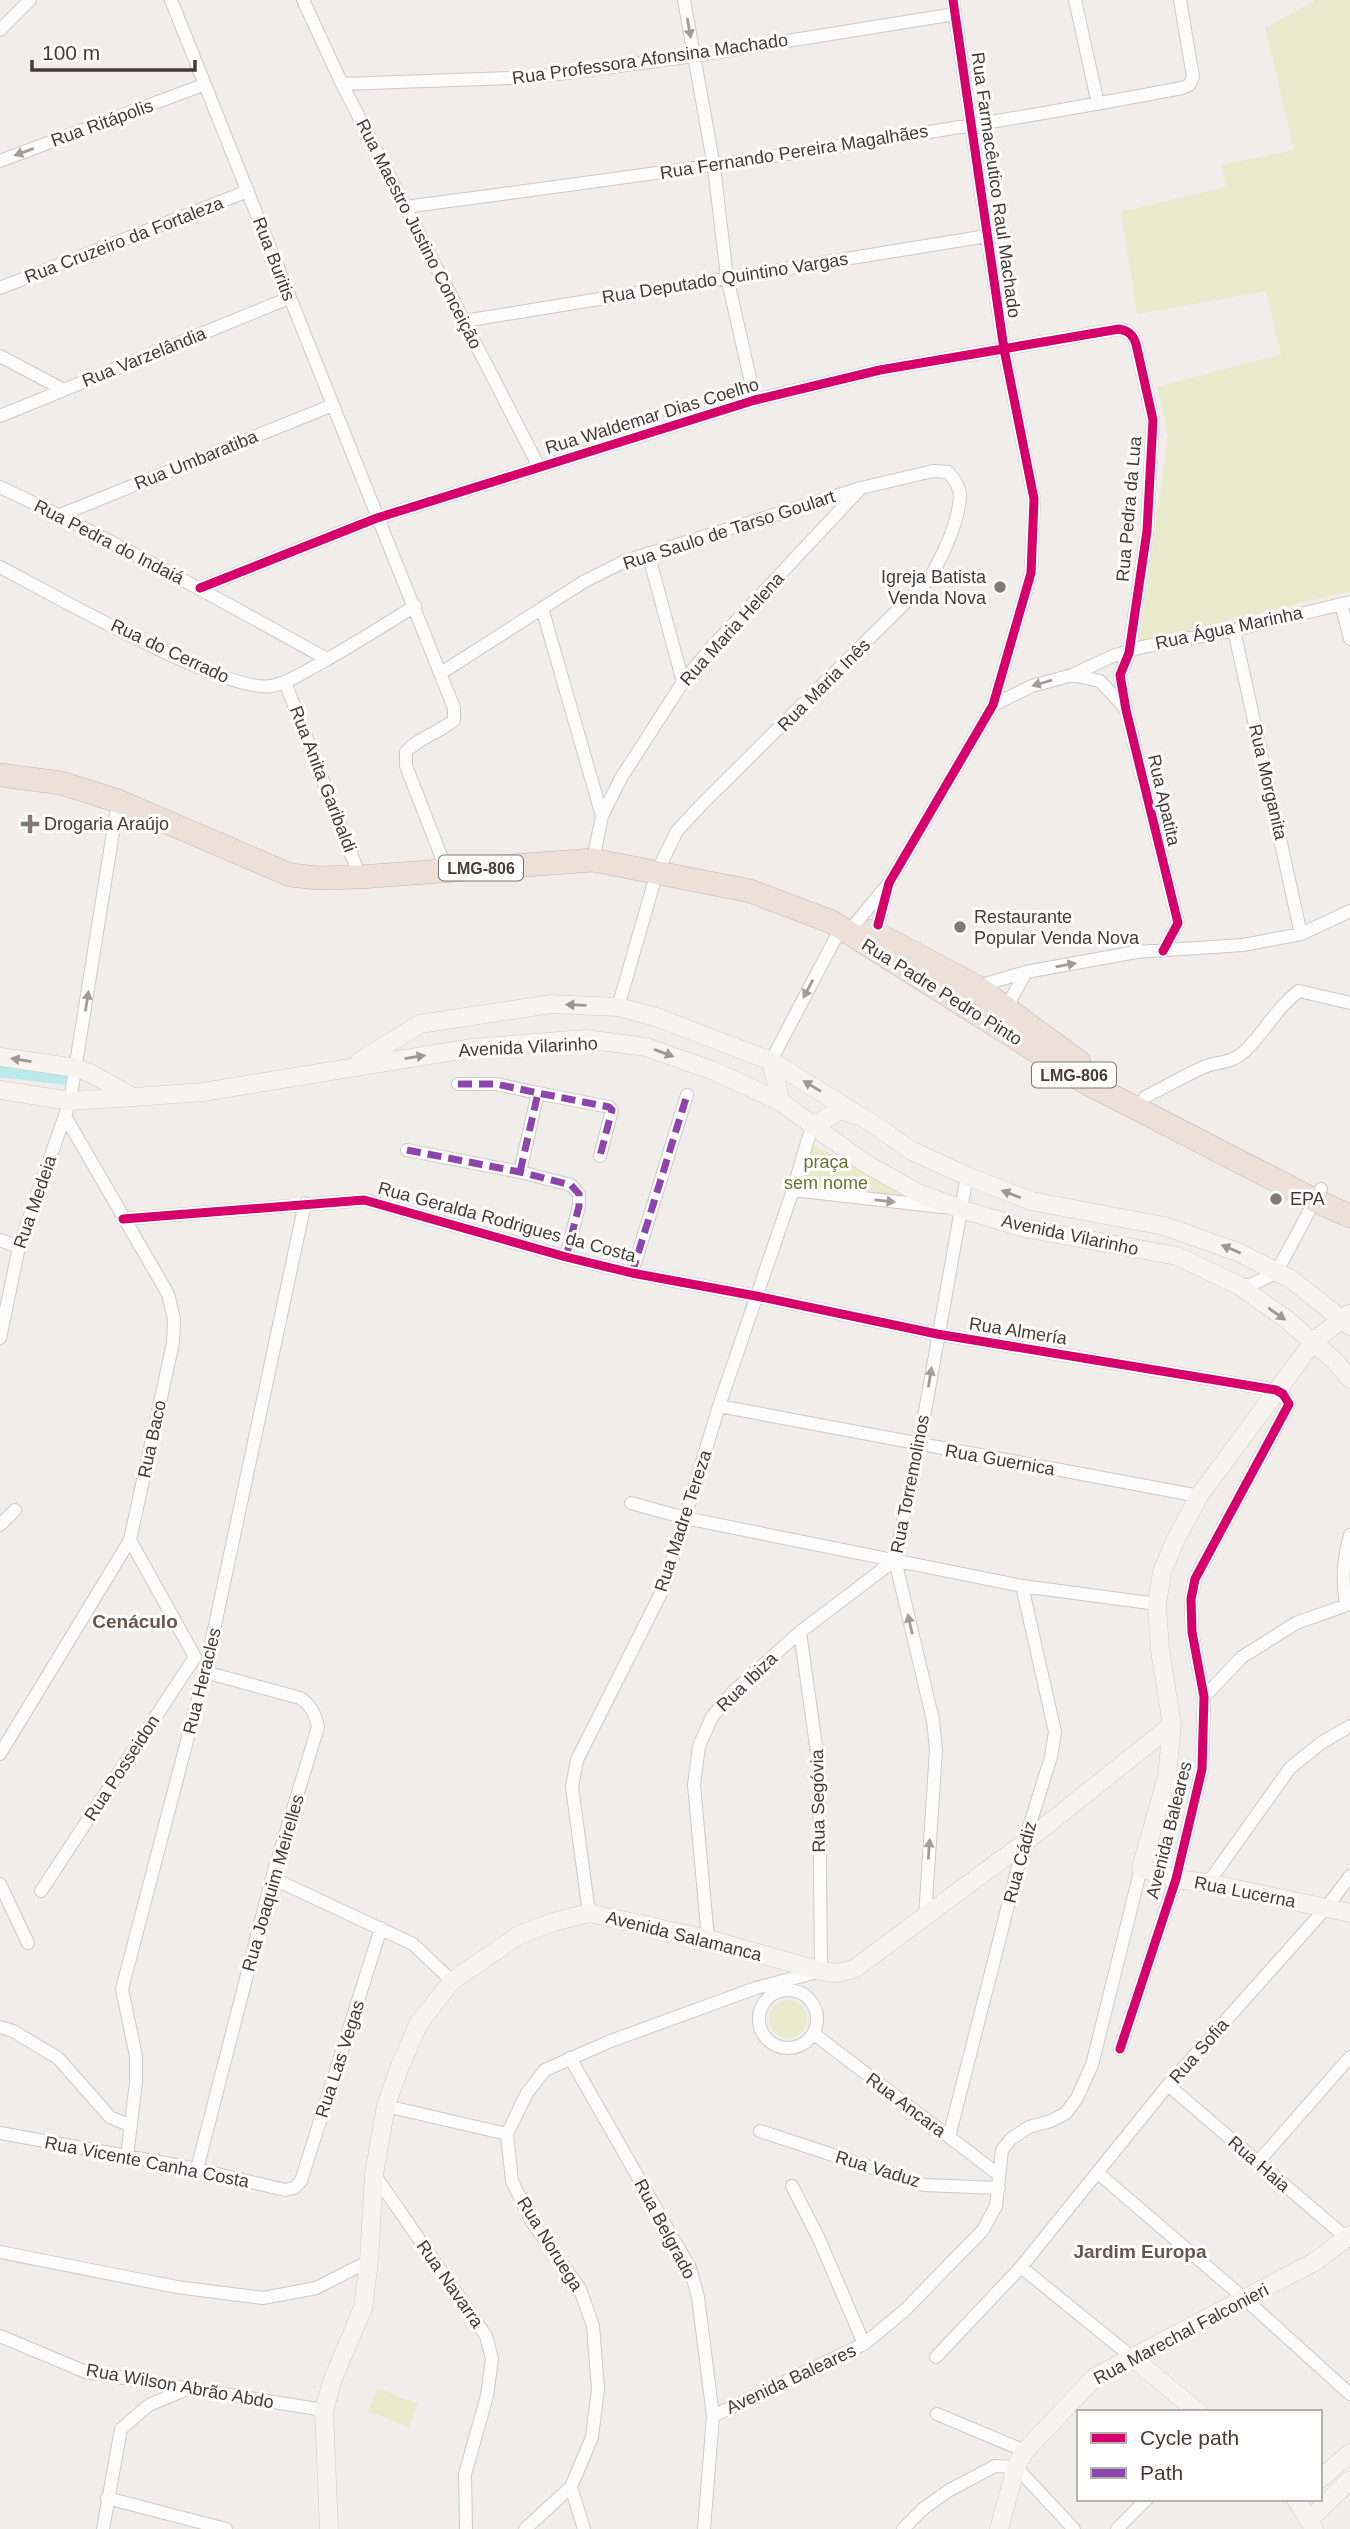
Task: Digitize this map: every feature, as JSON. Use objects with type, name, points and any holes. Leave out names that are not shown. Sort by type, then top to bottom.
[{"type":"highway","name":"Rua Padre Pedro Pinto","points":[[0,775],[61,783],[290,875],[318,878],[360,877],[593,860],[750,891],[843,925],[977,987],[1088,1069],[1212,1130],[1350,1216]]},
{"type":"highway","name":"Rua Padre Pedro Pinto","points":[[0,787],[58,793],[123,807]]},
{"type":"highway","name":"Rua Padre Pedro Pinto","points":[[875,940],[916,977],[1085,1082],[1319,1195],[1350,1202]]},
{"type":"street","points":[[0,30],[30,0]]},
{"type":"street","name":"Rua Buritis","points":[[171,0],[454,708],[454,720],[444,729],[415,742],[406,752],[406,766],[447,870]]},
{"type":"street","name":"Rua Maestro Justino Conceição","points":[[303,0],[404,207],[539,467]]},
{"type":"street","points":[[684,0],[714,167],[727,277],[755,400]]},
{"type":"street","name":"Rua Farmacêutico Raul Machado","points":[[875,940],[889,883],[993,705],[1031,573],[1034,499],[1004,349],[953,0]]},
{"type":"street","points":[[1075,0],[1098,104]]},
{"type":"street","name":"Rua Fernando Pereira Magalhães","points":[[404,207],[714,167],[1182,88],[1189,85],[1193,77],[1180,0]]},
{"type":"street","name":"Rua Professora Afonsina Machado","points":[[342,84],[535,77],[955,14]]},
{"type":"street","name":"Rua Ritápolis","points":[[0,161],[203,85]]},
{"type":"street","name":"Rua Cruzeiro da Fortaleza","points":[[0,288],[248,191]]},
{"type":"street","name":"Rua Deputado Quintino Vargas","points":[[464,321],[987,236]]},
{"type":"street","name":"Rua Varzelândia","points":[[0,416],[289,298]]},
{"type":"street","name":"Rua Waldemar Dias Coelho","points":[[200,588],[377,518],[755,400],[880,370],[1119,329],[1127,330]]},
{"type":"street","name":"Rua Pedra da Lua","points":[[1127,330],[1136,344],[1153,420],[1147,531],[1129,653]]},
{"type":"street","points":[[0,356],[64,390]]},
{"type":"street","name":"Rua Umbaratiba","points":[[60,515],[333,405]]},
{"type":"street","name":"Rua Saulo de Tarso Goulart","points":[[441,673],[585,581],[625,561],[861,488],[933,471],[948,472],[957,482]]},
{"type":"street","name":"Rua Maria Inês","points":[[618,1007],[657,872],[677,831],[929,579],[944,553],[954,522],[960,495],[957,482]]},
{"type":"street","name":"Rua Pedra do Indaiá","points":[[0,487],[200,588],[327,659]]},
{"type":"street","name":"Rua Maria Helena","points":[[593,860],[603,816],[621,778],[683,682],[709,650],[861,488]]},
{"type":"street","points":[[648,553],[683,682]]},
{"type":"street","name":"Rua do Cerrado","points":[[0,567],[174,656],[226,679],[256,687],[270,687],[285,682],[415,606]]},
{"type":"street","points":[[1346,603],[1350,639]]},
{"type":"street","name":"Rua Água Marinha","points":[[993,705],[1032,686],[1072,675],[1142,647],[1234,631],[1346,603]]},
{"type":"street","points":[[542,608],[603,816]]},
{"type":"street","name":"Rua Morganita","points":[[1234,631],[1301,934]]},
{"type":"street","name":"Rua Apatita","points":[[1129,653],[1120,675],[1126,710],[1178,923],[1163,951]]},
{"type":"street","name":"Rua Apatita","points":[[1072,675],[1100,681],[1126,710]]},
{"type":"street","name":"Rua Anita Garibaldi","points":[[285,682],[360,877]]},
{"type":"street","name":"Rua Medeia","points":[[0,1339],[19,1247],[83,1070],[123,807]]},
{"type":"street","name":"Rua Farmacêutico Raul Machado","points":[[771,1061],[843,925],[889,883]]},
{"type":"street","points":[[916,977],[956,986],[977,987],[1026,972],[1136,952],[1243,945],[1301,934],[1350,911]]},
{"type":"street","points":[[1012,1013],[1011,999],[1026,972]]},
{"type":"street","points":[[1145,1097],[1207,1066],[1234,1059],[1289,998],[1299,991],[1350,1003]]},
{"type":"street","name":"Avenida Vilarinho","points":[[348,1068],[375,1054],[420,1024],[551,1004],[618,1007],[691,1028],[771,1061],[912,1151],[967,1176],[1031,1201],[1164,1226],[1238,1252],[1291,1279],[1348,1322]]},
{"type":"street","name":"Avenida Vilarinho","points":[[0,1090],[67,1109],[134,1097],[203,1092],[472,1048],[585,1039],[646,1046],[714,1071],[781,1102],[863,1162],[918,1193],[1024,1228],[1177,1256],[1238,1286],[1286,1320],[1335,1361],[1350,1379]]},
{"type":"street","points":[[0,1056],[83,1070],[134,1097]]},
{"type":"street","points":[[771,1061],[781,1102]]},
{"type":"street","points":[[458,1084],[496,1084],[609,1107],[612,1110],[600,1156]]},
{"type":"street","points":[[520,1172],[538,1093]]},
{"type":"street","points":[[632,1273],[687,1095]]},
{"type":"street","name":"Rua Baco","points":[[0,1754],[130,1540],[173,1343],[174,1319],[168,1294],[123,1219],[67,1109]]},
{"type":"street","points":[[812,1126],[843,1110],[873,1124]]},
{"type":"street","name":"Rua Madre Tereza","points":[[589,1913],[572,1787],[577,1760],[664,1587],[719,1406],[793,1190],[812,1126]]},
{"type":"street","points":[[407,1150],[571,1185],[579,1194],[579,1206],[566,1257]]},
{"type":"street","name":"Rua Torremolinos","points":[[925,1917],[936,1750],[933,1720],[895,1560],[919,1445],[967,1176]]},
{"type":"street","points":[[793,1190],[961,1209]]},
{"type":"street","points":[[1238,1286],[1258,1283],[1276,1273],[1319,1195]]},
{"type":"street","name":"Rua Geralda Rodrigues da Costa","points":[[123,1219],[364,1200],[566,1257],[632,1273],[756,1296]]},
{"type":"street","name":"Rua Heracles","points":[[127,2157],[136,2082],[136,2056],[122,1989],[205,1672],[202,1656],[305,1203]]},
{"type":"street","points":[[0,1240],[19,1247]]},
{"type":"street","name":"Rua Almería","points":[[756,1296],[937,1334],[1276,1390]]},
{"type":"street","name":"Avenida Baleares","points":[[713,2416],[864,2344],[904,2311],[983,2230],[996,2206],[1003,2150],[1011,2138],[1029,2127],[1051,2121],[1066,2113],[1077,2098],[1092,2065],[1141,1868],[1167,1777],[1172,1725],[1160,1650],[1157,1605],[1162,1572],[1199,1496],[1276,1390],[1313,1342],[1348,1322]]},
{"type":"street","name":"Avenida Baleares","points":[[1289,1375],[1312,1363],[1335,1361]]},
{"type":"street","name":"Avenida Baleares","points":[[1120,2049],[1176,1879],[1202,1769],[1204,1697],[1192,1632],[1191,1599],[1195,1579],[1289,1404],[1283,1394],[1276,1390]]},
{"type":"street","name":"Rua Guernica","points":[[719,1406],[1199,1496]]},
{"type":"street","points":[[631,1503],[685,1518],[1022,1586],[1157,1605]]},
{"type":"street","points":[[0,1525],[15,1510]]},
{"type":"street","points":[[1204,1697],[1242,1657],[1296,1623],[1348,1604],[1343,1571],[1350,1535]]},
{"type":"street","points":[[130,1540],[202,1656]]},
{"type":"street","name":"Rua Ibiza","points":[[708,1939],[694,1785],[699,1746],[712,1717],[733,1692],[800,1632],[895,1560]]},
{"type":"street","name":"Rua Cádiz","points":[[949,2137],[1024,1843],[1051,1757],[1055,1732],[1022,1586]]},
{"type":"street","name":"Rua Segóvia","points":[[800,1632],[819,1767],[821,1971]]},
{"type":"street","name":"Rua Posseidon","points":[[41,1891],[202,1656]]},
{"type":"street","name":"Rua Joaquim Meirelles","points":[[197,2169],[272,1878],[318,1727],[310,1704],[300,1698],[205,1672]]},
{"type":"street","name":"Avenida Salamanca","points":[[329,2529],[324,2410],[333,2379],[363,2308],[369,2261],[374,2174],[386,2106],[419,2023],[452,1981],[519,1935],[553,1922],[589,1913],[708,1939],[821,1971],[836,1973],[854,1969],[1024,1843],[1172,1725]]},
{"type":"street","points":[[1208,1883],[1290,1768],[1321,1743],[1350,1726]]},
{"type":"street","name":"Rua Lucerna","points":[[1141,1868],[1176,1879],[1208,1883],[1350,1913]]},
{"type":"street","name":"Rua Sofia","points":[[1021,2267],[1168,2085],[1326,1908],[1350,1876]]},
{"type":"street","points":[[272,1878],[413,1944],[452,1981]]},
{"type":"street","points":[[0,1884],[28,1943]]},
{"type":"street","name":"Rua Las Vegas","points":[[294,2188],[301,2181],[381,1928]]},
{"type":"street","points":[[386,2106],[507,2134],[527,2093],[545,2070],[570,2058],[756,1988],[821,1971]]},
{"type":"street","points":[[803,1994],[821,1971]]},
{"type":"street","points":[[756,1988],[768,1998]]},
{"type":"street","points":[[785,1990],[803,1994],[810,2000],[818,2016],[814,2034],[807,2042],[789,2049],[770,2042],[760,2025],[762,2006],[768,1998],[785,1990]]},
{"type":"street","points":[[0,2027],[13,2031],[58,2058],[110,2117],[131,2126]]},
{"type":"street","name":"Rua Ancara","points":[[814,2034],[949,2137],[999,2181]]},
{"type":"street","points":[[1258,2162],[1350,2057]]},
{"type":"street","name":"Rua Belgrado","points":[[570,2058],[691,2268],[698,2297],[713,2416],[704,2529]]},
{"type":"street","name":"Rua Haia","points":[[1168,2085],[1349,2238]]},
{"type":"street","name":"Rua Vaduz","points":[[760,2132],[924,2185],[999,2181]]},
{"type":"street","name":"Rua Vicente Canha Costa","points":[[0,2133],[197,2169],[285,2190],[294,2188]]},
{"type":"street","name":"Rua Noruega","points":[[507,2134],[512,2181],[532,2222],[579,2289],[593,2326],[598,2389],[592,2437],[571,2487],[525,2529]]},
{"type":"street","points":[[1098,2173],[1246,2300],[1350,2394]]},
{"type":"street","name":"Rua Navarra","points":[[374,2174],[486,2336],[492,2359],[487,2396],[465,2474],[466,2529]]},
{"type":"street","points":[[792,2186],[819,2239],[864,2344]]},
{"type":"street","name":"Rua Marechal Falconieri","points":[[999,2529],[1016,2467],[1025,2451],[1095,2377],[1246,2300],[1349,2238]]},
{"type":"street","points":[[0,2252],[177,2287],[263,2298],[316,2288],[369,2261]]},
{"type":"street","points":[[936,2357],[1021,2267],[1196,2410]]},
{"type":"street","name":"Rua Wilson Abrão Abdo","points":[[0,2336],[86,2372],[324,2410]]},
{"type":"street","points":[[103,2529],[121,2429],[149,2405],[187,2388]]},
{"type":"street","points":[[937,2414],[1025,2451]]},
{"type":"street","points":[[1322,2477],[1350,2453]]},
{"type":"street","points":[[903,2529],[923,2509],[948,2491],[995,2466],[1016,2467],[1074,2529]]},
{"type":"street","points":[[1298,2501],[1312,2524],[1350,2480]]},
{"type":"street","points":[[571,2487],[584,2529]]},
{"type":"street","points":[[107,2498],[226,2529]]},
{"type":"street","points":[[1117,2529],[1145,2501]]},
{"type":"green space","points":[[1316,0],[1350,0],[1350,591],[1139,642],[1168,436],[1157,387],[1281,354],[1266,291],[1137,314],[1121,212],[1226,187],[1222,165],[1294,150],[1265,28]]},
{"type":"green space","name":"praça sem nome","points":[[813,1146],[816,1147],[945,1206],[797,1188]]},
{"type":"green space","points":[[788,2000],[801,2006],[807,2019],[801,2032],[788,2038],[775,2032],[769,2019],[775,2006]]},
{"type":"green space","points":[[377,2388],[418,2404],[409,2427],[368,2411]]},
{"type":"waterway","points":[[3,1068],[62,1075]]},
{"type":"marked path","points":[[458,1084],[496,1084],[538,1093]]},
{"type":"marked path","points":[[520,1172],[538,1093],[609,1107],[612,1110],[600,1156]]},
{"type":"marked path","points":[[632,1273],[687,1095]]},
{"type":"marked path","points":[[407,1150],[571,1185],[579,1194],[579,1206],[566,1257]]},
{"type":"cycle path","points":[[878,925],[889,883],[993,705],[1031,573],[1034,499],[1004,349],[953,0]]},
{"type":"cycle path","points":[[200,588],[377,518],[755,400],[880,370],[1119,329],[1125,331],[1132,336],[1136,344],[1153,420],[1147,531],[1129,653],[1120,675],[1126,710],[1178,923],[1163,951]]},
{"type":"cycle path","points":[[123,1219],[364,1200],[632,1273],[937,1334],[1276,1390],[1283,1394],[1289,1404],[1195,1579],[1191,1599],[1192,1632],[1204,1697],[1202,1769],[1176,1879],[1120,2049]]},
{"type":"place","name":"Igreja Batista Venda Nova","points":[[1000,587]]},
{"type":"place","name":"Drogaria Araújo","points":[[30,824]]},
{"type":"place","name":"Restaurante Popular Venda Nova","points":[[960,927]]},
{"type":"place","name":"EPA","points":[[1276,1199]]},
{"type":"district","name":"Cenáculo","points":[[135,1621]]},
{"type":"district","name":"Jardim Europa","points":[[1140,2251]]}]
